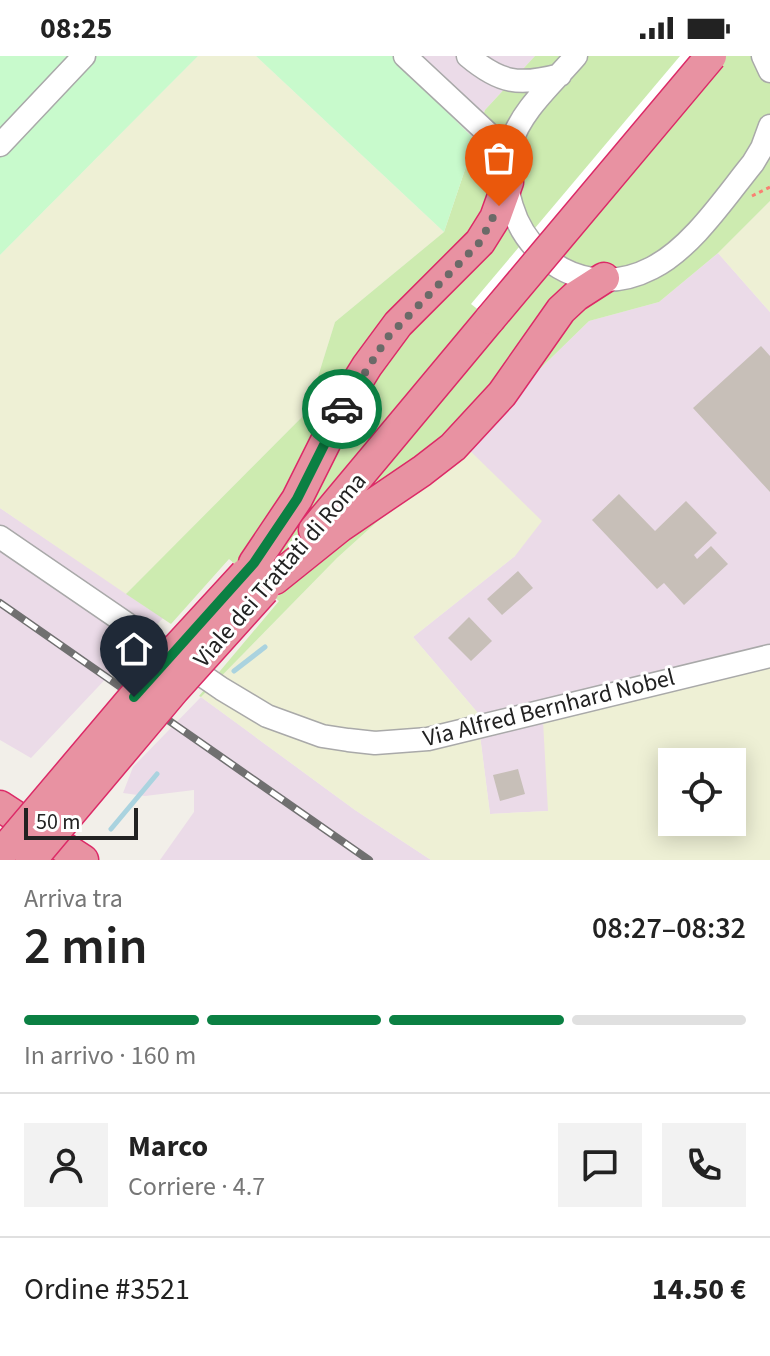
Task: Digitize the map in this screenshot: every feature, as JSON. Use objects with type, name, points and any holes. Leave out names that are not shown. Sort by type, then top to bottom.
[{"type":"highway","name":"Viale dei Trattati di Roma","points":[[484,314],[691,56]]},
{"type":"highway","name":"Viale dei Trattati di Roma","points":[[29,860],[174,690],[260,576],[484,314],[711,56]]},
{"type":"highway","points":[[260,576],[349,395],[398,324],[480,242],[495,218],[509,167]]},
{"type":"highway","points":[[260,576],[341,526],[453,447],[502,394],[561,310],[604,278]]},
{"type":"highway","name":"Viale dei Trattati di Roma","points":[[0,855],[154,673],[260,576]]},
{"type":"highway","points":[[0,806],[83,860]]},
{"type":"highway","points":[[0,842],[29,860]]},
{"type":"street","points":[[0,145],[84,56]]},
{"type":"street","points":[[405,56],[509,167]]},
{"type":"street","points":[[468,56],[487,72],[510,81],[532,82],[560,75]]},
{"type":"street","points":[[576,56],[520,123],[509,167],[511,210],[517,224],[536,250],[568,272],[604,278],[639,274],[672,256],[738,181],[762,148],[770,126]]},
{"type":"street","points":[[763,56],[770,71]]},
{"type":"street","points":[[738,181],[770,167]]},
{"type":"street","name":"Via Alfred Bernhard Nobel","points":[[0,537],[244,704],[294,728],[348,740],[375,743],[428,739],[770,656]]},
{"type":"shaded area","points":[[392,56],[535,56],[485,110],[475,140]]},
{"type":"shaded area","points":[[718,253],[770,312],[770,647],[548,811],[490,814],[477,712],[413,637],[515,556],[463,444],[589,321],[659,302]]},
{"type":"shaded area","points":[[0,508],[163,618],[31,758],[0,740]]},
{"type":"shaded area","points":[[201,697],[355,810],[431,860],[160,860],[194,812],[194,790],[145,796],[123,793],[133,767]]},
{"type":"green space","points":[[0,56],[198,56],[0,255]]},
{"type":"green space","points":[[198,56],[256,56],[444,232],[335,322],[307,412],[126,594],[0,508],[0,255]]},
{"type":"green space","points":[[256,56],[392,56],[475,140],[444,232]]},
{"type":"green space","points":[[535,56],[770,56],[770,201],[718,253],[659,302],[589,321],[463,444],[337,558],[199,696],[279,601],[229,559],[171,624],[126,594],[307,412],[335,322],[444,232],[485,110]]},
{"type":"green space","points":[[770,201],[770,312],[718,253]]},
{"type":"green space","points":[[463,444],[542,521],[515,556],[413,637],[477,712],[490,814],[548,811],[543,721],[770,647],[770,860],[431,860],[355,810],[201,697],[337,558]]},
{"type":"pier","points":[[680,56],[722,56],[490,319],[471,304]]},
{"type":"building","points":[[761,346],[770,356],[770,492],[693,408]]},
{"type":"building","points":[[619,494],[655,531],[686,501],[717,533],[694,555],[697,559],[711,546],[728,564],[684,605],[664,583],[657,589],[592,520]]},
{"type":"building","points":[[518,571],[533,588],[502,615],[487,599]]},
{"type":"building","points":[[469,617],[492,641],[471,661],[448,638]]},
{"type":"building","points":[[518,769],[525,794],[500,801],[493,775]]},
{"type":"waterway","points":[[234,671],[265,647]]},
{"type":"waterway","points":[[111,829],[157,774]]},
{"type":"railway","points":[[0,603],[369,860]]},
{"type":"way so far","points":[[342,409],[387,338],[480,242],[499,206]]},
{"type":"route","points":[[134,697],[254,563],[297,499],[342,409]]}]
